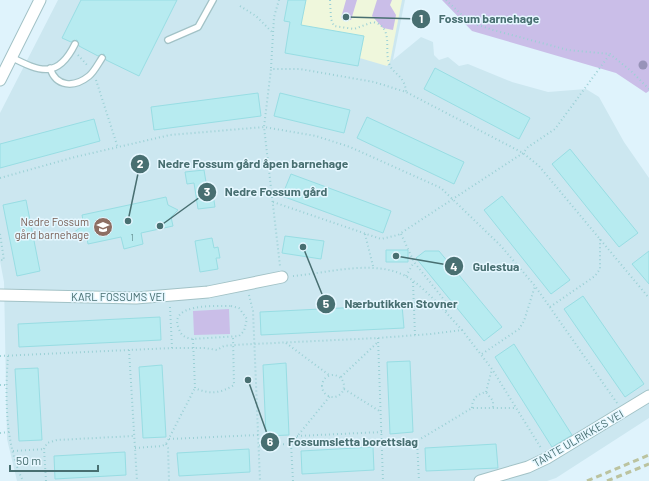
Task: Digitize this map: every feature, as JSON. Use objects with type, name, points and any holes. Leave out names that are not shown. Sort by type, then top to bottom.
[{"type":"street","points":[[0,80],[40,0]]},
{"type":"street","name":"KARL FOSSUMS VEI","points":[[0,295],[136,298],[169,296],[208,292],[282,277]]},
{"type":"street","name":"TANTE ULRIKKES VEI","points":[[480,481],[528,467],[548,458],[649,396]]},
{"type":"lane","points":[[168,40],[198,27],[213,0]]},
{"type":"lane","points":[[11,57],[34,69],[50,68],[58,66],[67,58],[75,44]]},
{"type":"lane","points":[[50,68],[55,79],[60,83],[69,85],[89,76],[102,58]]},
{"type":"path","points":[[279,0],[274,17],[271,68],[264,127],[282,277],[374,266],[406,277],[413,281],[445,312],[482,354],[548,458]]},
{"type":"path","points":[[330,0],[331,19],[334,26],[354,29],[373,22],[384,29],[388,42],[389,64],[406,84],[406,92]]},
{"type":"path","points":[[446,0],[460,14],[478,25],[492,30],[568,50],[610,54],[649,89]]},
{"type":"path","points":[[240,6],[256,16],[273,32]]},
{"type":"path","points":[[273,202],[381,240],[400,234],[523,153],[528,147],[555,129],[610,54]]},
{"type":"path","points":[[79,56],[93,71],[118,148]]},
{"type":"path","points":[[271,68],[300,69],[374,82],[406,92],[523,153],[539,166],[600,237],[649,298]]},
{"type":"path","points":[[645,84],[649,83]]},
{"type":"path","points":[[0,178],[75,157],[170,135],[264,127],[316,136],[350,147],[441,188],[454,198],[501,246],[535,286],[623,412]]},
{"type":"path","points":[[0,234],[4,260],[0,260]]},
{"type":"path","points":[[365,234],[374,266]]},
{"type":"path","points":[[400,234],[414,262],[449,306],[445,312]]},
{"type":"path","points":[[550,307],[595,276],[600,269],[600,237]]},
{"type":"path","points":[[406,277],[414,262]]},
{"type":"path","points":[[413,281],[415,336]]},
{"type":"path","points":[[247,284],[253,318],[260,481]]},
{"type":"path","points":[[482,354],[519,329],[524,322],[535,286]]},
{"type":"path","points":[[169,296],[172,348]]},
{"type":"path","points":[[231,306],[239,308],[247,318],[244,332],[233,338],[193,340],[186,338],[181,334],[177,322],[178,316],[183,311],[199,307],[231,306]]},
{"type":"path","points":[[247,318],[253,318]]},
{"type":"path","points":[[171,322],[177,322]]},
{"type":"path","points":[[0,356],[172,348],[217,350],[224,346],[233,345],[415,336],[462,330]]},
{"type":"path","points":[[195,388],[206,393],[215,393],[225,391],[234,385],[233,338]]},
{"type":"path","points":[[378,338],[382,412],[383,481]]},
{"type":"path","points":[[134,448],[162,446],[170,439],[195,388],[193,340]]},
{"type":"path","points":[[285,342],[329,375]]},
{"type":"path","points":[[340,377],[378,342]]},
{"type":"path","points":[[129,350],[137,481]]},
{"type":"path","points":[[8,356],[7,386],[9,431],[13,452],[23,481]]},
{"type":"path","points":[[486,392],[492,368]]},
{"type":"path","points":[[293,481],[291,444],[330,396],[340,394],[344,389],[344,382],[335,374],[329,375],[324,379],[322,386],[325,392],[330,396]]},
{"type":"path","points":[[0,385],[7,386]]},
{"type":"path","points":[[344,389],[382,412]]},
{"type":"path","points":[[472,408],[474,399],[479,394],[486,392]]},
{"type":"path","points":[[486,392],[493,401],[493,409]]},
{"type":"path","points":[[382,442],[417,441],[472,408],[516,408]]},
{"type":"path","points":[[0,433],[9,431]]},
{"type":"path","points":[[297,436],[382,432]]},
{"type":"path","points":[[170,439],[258,435]]},
{"type":"path","points":[[46,481],[44,449],[47,443],[57,440],[134,436]]},
{"type":"path","points":[[417,441],[419,481]]},
{"type":"path","points":[[166,444],[168,448],[169,481]]},
{"type":"path","points":[[258,446],[291,444]]},
{"type":"path","points":[[13,452],[44,449]]},
{"type":"shaded area","points":[[58,0],[405,0],[393,60],[421,37],[433,42],[434,55],[439,60],[448,57],[459,66],[468,64],[512,82],[548,92],[586,89],[599,97],[624,142],[649,178],[649,418],[556,478],[547,481],[17,481],[7,439],[4,282],[0,261],[0,113]]},
{"type":"shaded area","points":[[298,0],[402,0],[390,62],[387,66],[346,54],[289,33]]},
{"type":"shaded area","points":[[346,0],[357,0],[351,20],[341,18]]},
{"type":"shaded area","points":[[377,0],[392,0],[390,5],[396,15],[393,30],[383,28],[372,16]]},
{"type":"shaded area","points":[[442,0],[649,0],[649,91],[646,93],[616,73],[472,31]]},
{"type":"shaded area","points":[[229,309],[230,334],[194,335],[193,311]]},
{"type":"building","points":[[81,0],[177,0],[139,76],[106,60],[104,54],[98,56],[79,46],[77,40],[71,42],[62,38]]},
{"type":"building","points":[[288,0],[306,0],[301,25],[364,36],[358,66],[285,53],[290,22],[284,21]]},
{"type":"building","points":[[435,68],[530,118],[519,139],[424,89]]},
{"type":"building","points":[[258,93],[261,116],[154,130],[151,107]]},
{"type":"building","points":[[280,93],[350,110],[344,133],[274,116]]},
{"type":"building","points":[[367,117],[464,162],[454,184],[357,138]]},
{"type":"building","points":[[94,119],[100,141],[0,168],[0,144]]},
{"type":"building","points":[[570,149],[638,233],[619,247],[552,164]]},
{"type":"building","points":[[204,170],[207,188],[212,188],[215,207],[198,209],[194,183],[187,184],[185,172]]},
{"type":"building","points":[[291,174],[391,211],[383,233],[282,196]]},
{"type":"building","points":[[502,196],[570,280],[551,294],[484,210]]},
{"type":"building","points":[[166,197],[168,205],[178,210],[171,217],[173,226],[141,233],[143,244],[124,249],[121,237],[88,244],[86,233],[73,233],[84,225],[82,215]]},
{"type":"building","points":[[26,200],[40,271],[17,276],[3,205]]},
{"type":"building","points":[[285,236],[324,241],[321,259],[282,253]]},
{"type":"building","points":[[212,238],[214,248],[218,247],[220,258],[216,258],[218,269],[200,272],[195,241]]},
{"type":"building","points":[[386,250],[408,250],[408,262],[386,262]]},
{"type":"building","points":[[425,251],[439,251],[502,327],[484,341],[416,258]]},
{"type":"building","points":[[649,251],[649,284],[632,264]]},
{"type":"building","points":[[583,296],[644,384],[625,397],[564,309]]},
{"type":"building","points":[[402,305],[404,328],[261,335],[260,312]]},
{"type":"building","points":[[160,317],[161,340],[19,347],[18,324]]},
{"type":"building","points":[[514,344],[572,435],[552,447],[495,357]]},
{"type":"building","points":[[410,361],[413,432],[390,434],[387,362]]},
{"type":"building","points":[[286,363],[289,435],[266,436],[263,365]]},
{"type":"building","points":[[162,365],[166,437],[143,438],[139,367]]},
{"type":"building","points":[[38,368],[42,440],[19,441],[15,369]]},
{"type":"building","points":[[496,444],[498,468],[426,471],[425,448]]},
{"type":"building","points":[[373,447],[374,470],[302,474],[301,451]]},
{"type":"building","points":[[249,449],[250,472],[179,476],[177,453]]},
{"type":"building","points":[[125,452],[126,475],[55,479],[54,456]]},
{"type":"railway","points":[[587,481],[649,455]]},
{"type":"railway","points":[[607,481],[649,464]]},
{"type":"place","name":"Fossum barnehage","points":[[346,17]]},
{"type":"place","name":"Nedre Fossum gård åpen barnehage","points":[[128,221]]},
{"type":"place","name":"Nedre Fossum gård","points":[[160,226]]},
{"type":"place","name":"Nedre Fossum gård barnehage","points":[[103,227]]},
{"type":"place","name":"Nærbutikken Stovner","points":[[303,247]]},
{"type":"place","name":"Gulestua","points":[[396,256]]},
{"type":"place","name":"Fossumsletta borettslag","points":[[248,380]]}]
